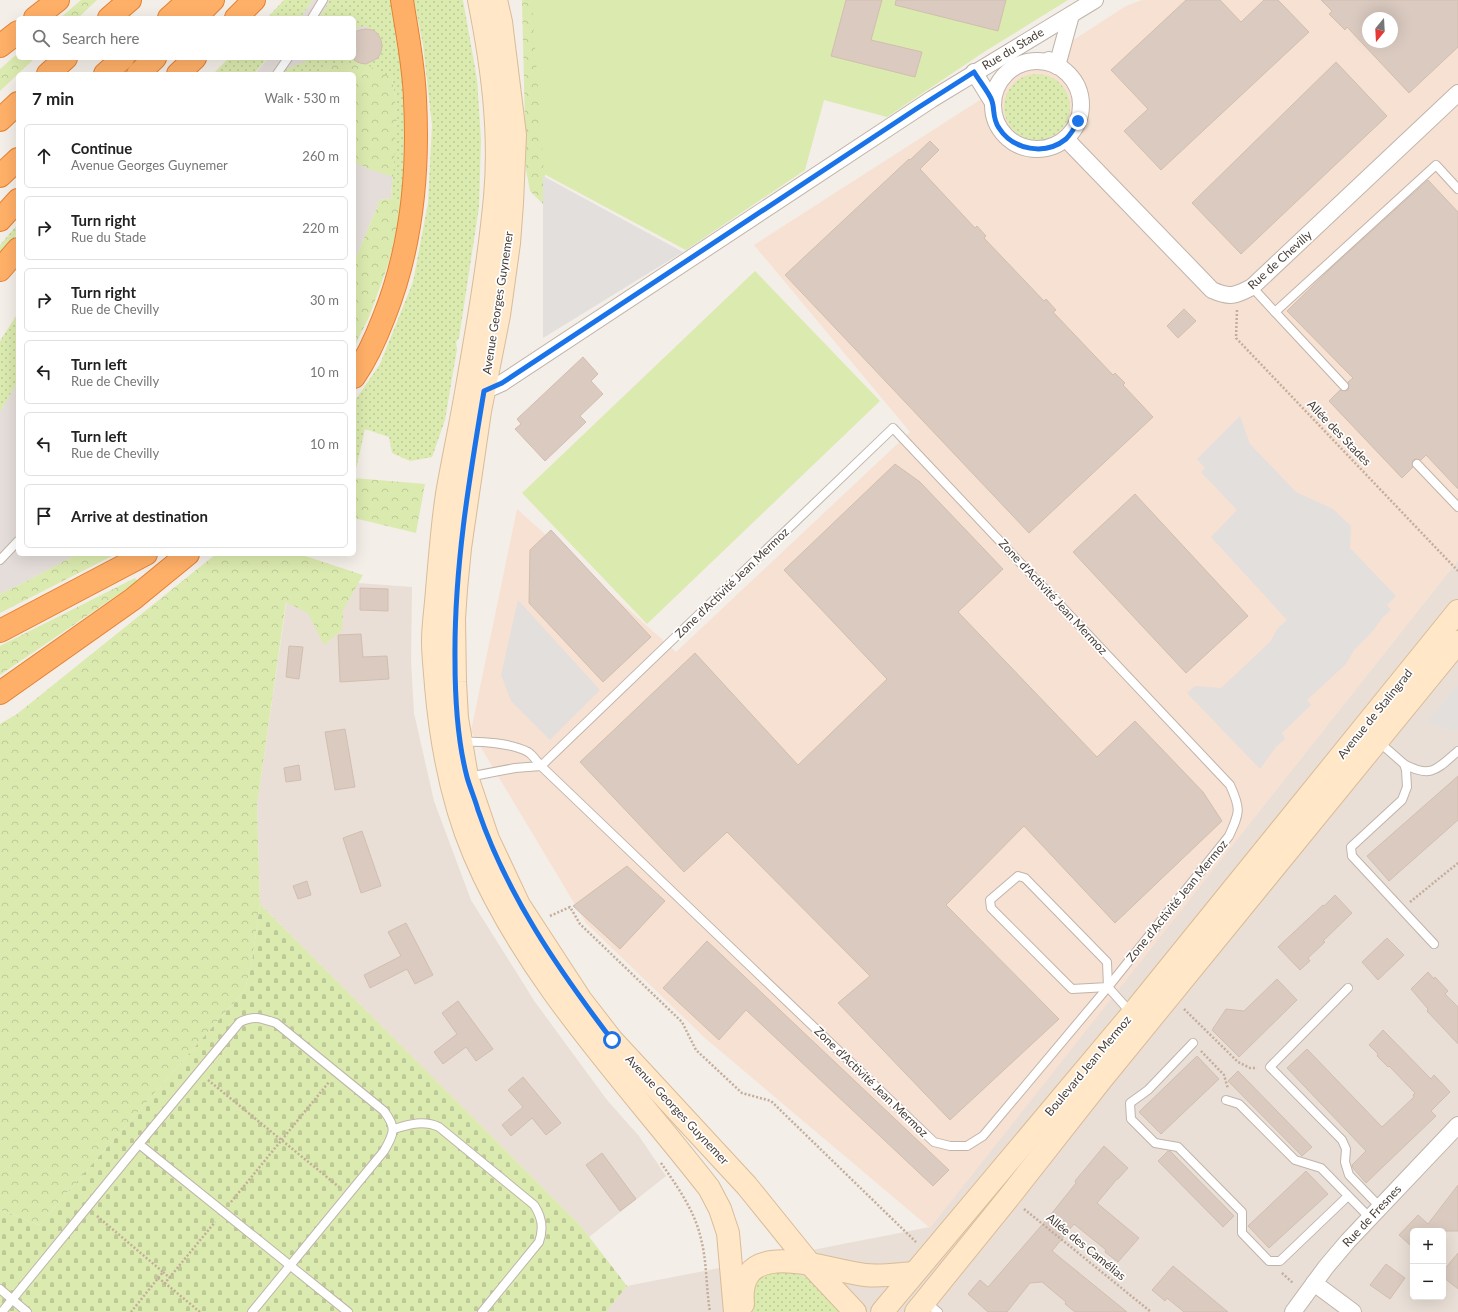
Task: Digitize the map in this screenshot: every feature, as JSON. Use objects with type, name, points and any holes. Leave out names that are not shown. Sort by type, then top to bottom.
[{"type":"highway","points":[[38,16],[58,0]]},
{"type":"highway","points":[[111,16],[130,0]]},
{"type":"highway","points":[[170,16],[189,0]]},
{"type":"highway","points":[[197,16],[213,0]]},
{"type":"highway","points":[[238,16],[254,0]]},
{"type":"highway","points":[[356,374],[368,354],[378,332],[394,289],[404,258],[413,200],[416,153],[415,98],[402,0]]},
{"type":"highway","points":[[0,46],[16,34]]},
{"type":"highway","points":[[50,72],[64,60]]},
{"type":"highway","points":[[107,72],[121,60]]},
{"type":"highway","points":[[140,72],[153,60]]},
{"type":"highway","points":[[180,72],[193,60]]},
{"type":"highway","points":[[0,120],[16,105]]},
{"type":"highway","points":[[0,176],[16,160]]},
{"type":"highway","points":[[0,220],[16,202]]},
{"type":"highway","points":[[0,270],[16,251]]},
{"type":"highway","points":[[0,631],[142,556]]},
{"type":"highway","points":[[0,693],[133,599],[186,556]]},
{"type":"main road","name":"Avenue Georges Guynemer","points":[[479,0],[494,88],[496,145],[494,206],[454,619],[455,682],[460,742],[467,777],[488,839],[516,898],[581,1000],[612,1040],[747,1186],[810,1264],[855,1312]]},
{"type":"main road","name":"Avenue Georges Guynemer","points":[[476,390],[499,315],[509,243],[512,203],[515,135],[501,11]]},
{"type":"main road","points":[[460,742],[446,721],[442,681],[433,641],[438,572],[447,496],[476,390]]},
{"type":"main road","name":"Avenue de Stalingrad","points":[[1291,816],[1458,611]]},
{"type":"main road","name":"Avenue Georges Guynemer","points":[[433,641],[437,702],[445,760],[456,807],[473,852],[493,895],[532,962],[582,1030],[709,1188],[720,1209],[728,1233],[736,1308]]},
{"type":"main road","name":"Avenue de Stalingrad","points":[[1298,838],[1458,642]]},
{"type":"main road","points":[[456,807],[467,777]]},
{"type":"main road","name":"Boulevard Jean Mermoz","points":[[882,1312],[1132,1014],[1291,816]]},
{"type":"main road","name":"Boulevard Jean Mermoz","points":[[926,1308],[1009,1197],[1101,1080],[1298,838]]},
{"type":"main road","points":[[736,1308],[745,1278],[754,1268],[762,1263],[771,1261],[810,1264],[864,1275],[880,1276],[914,1273]]},
{"type":"street","name":"Rue du Stade","points":[[476,390],[502,383],[916,109],[974,72],[1024,44],[1095,0]]},
{"type":"street","points":[[1057,66],[1071,15]]},
{"type":"street","points":[[1024,44],[1057,66],[1066,72],[1073,80],[1081,100],[1078,121],[1066,139],[1055,146],[1042,149],[1029,149],[1016,144],[1006,137],[998,126],[993,114],[992,100],[996,87],[1004,75],[1015,66],[1029,61],[1044,61],[1057,66]]},
{"type":"street","points":[[974,72],[992,100]]},
{"type":"street","name":"Rue de Chevilly","points":[[1066,139],[1212,290],[1225,295],[1237,295],[1252,287],[1458,93]]},
{"type":"street","name":"Rue de Fresnes","points":[[1292,1312],[1343,1246],[1458,1125]]},
{"type":"street","points":[[1310,1289],[1353,1312]]},
{"type":"lane","points":[[313,16],[323,0]]},
{"type":"lane","points":[[278,72],[287,60]]},
{"type":"lane","points":[[1274,312],[1436,165],[1458,189]]},
{"type":"lane","points":[[1252,287],[1344,386]]},
{"type":"lane","name":"Zone d'Activité Jean Mermoz","points":[[460,742],[489,743],[514,747],[529,752],[541,766],[934,1142],[950,1146],[967,1146],[983,1136],[1108,987],[1229,836],[1237,817],[1238,802],[1230,785],[893,428],[541,766]]},
{"type":"lane","points":[[1417,464],[1458,507]]},
{"type":"lane","points":[[0,560],[16,543]]},
{"type":"lane","points":[[1377,740],[1404,764],[1414,770],[1423,772],[1437,769],[1458,751]]},
{"type":"lane","points":[[1404,764],[1406,770],[1407,787],[1402,800],[1351,848],[1352,856],[1434,944]]},
{"type":"lane","points":[[467,777],[515,768],[541,766]]},
{"type":"lane","points":[[1108,987],[1072,989],[990,908],[990,900],[1018,876],[1025,878],[1107,962],[1108,987],[1132,1014]]},
{"type":"lane","points":[[1348,988],[1270,1067],[1342,1140],[1346,1149],[1345,1162],[1349,1175],[1375,1212]]},
{"type":"lane","points":[[2,1312],[198,1072],[240,1022],[249,1017],[276,1023],[384,1111],[392,1121],[394,1128],[392,1137],[384,1151],[252,1312]]},
{"type":"lane","points":[[1193,1043],[1148,1090],[1130,1103],[1131,1119],[1155,1143],[1178,1147],[1242,1212],[1242,1233],[1269,1261],[1280,1261],[1348,1196]]},
{"type":"lane","points":[[1229,1101],[1239,1104],[1295,1160],[1321,1168],[1348,1196],[1375,1212]]},
{"type":"lane","points":[[394,1128],[421,1123],[432,1124],[439,1127],[534,1205],[540,1214],[542,1224],[539,1242],[482,1312]]},
{"type":"lane","points":[[139,1144],[348,1312]]},
{"type":"lane","points":[[0,1289],[27,1312]]},
{"type":"path","name":"Allée des Stades","points":[[1237,295],[1236,338],[1458,571]]},
{"type":"path","points":[[1401,909],[1458,863]]},
{"type":"path","points":[[544,918],[570,907],[580,924],[682,1022],[696,1050],[742,1093],[771,1101],[929,1255]]},
{"type":"path","points":[[1170,996],[1238,1062],[1250,1068],[1270,1067]]},
{"type":"path","points":[[1193,1043],[1224,1075],[1229,1101]]},
{"type":"path","points":[[198,1072],[348,1194]]},
{"type":"path","points":[[165,1284],[336,1072]]},
{"type":"path","points":[[661,1162],[688,1205],[702,1240],[710,1312]]},
{"type":"path","name":"Allée des Camélias","points":[[1009,1197],[1152,1312]]},
{"type":"path","points":[[87,1208],[170,1278]]},
{"type":"path","points":[[1274,1261],[1277,1268],[1310,1289]]},
{"type":"path","points":[[131,1312],[163,1272]]},
{"type":"path","points":[[158,1278],[200,1312]]},
{"type":"shaded area","points":[[313,0],[376,0],[397,114],[391,198],[380,200],[356,257],[356,72],[257,72],[266,60],[356,60],[356,16],[301,16]]},
{"type":"shaded area","points":[[1142,0],[1458,0],[1458,560],[930,1228],[705,1038],[586,923],[471,731],[517,509],[676,652],[910,432],[754,245],[1126,6]]},
{"type":"shaded area","points":[[543,176],[683,252],[543,338]]},
{"type":"shaded area","points":[[16,384],[16,556],[73,556],[0,594],[0,412]]},
{"type":"shaded area","points":[[1240,416],[1250,444],[1296,492],[1333,509],[1351,526],[1350,548],[1396,596],[1387,605],[1391,610],[1354,650],[1346,664],[1307,700],[1311,705],[1282,733],[1285,739],[1276,747],[1260,769],[1187,693],[1195,686],[1221,688],[1270,642],[1277,629],[1287,620],[1211,537],[1237,510],[1201,472],[1205,468],[1197,459]]},
{"type":"shaded area","points":[[1458,560],[1458,1312],[606,1312],[627,1286],[930,1227]]},
{"type":"shaded area","points":[[290,578],[412,587],[411,660],[414,713],[434,801],[471,900],[535,1002],[607,1100],[639,1136],[666,1176],[589,1237],[580,1225],[260,904],[257,805]]},
{"type":"shaded area","points":[[518,600],[600,690],[550,740],[511,701],[501,675]]},
{"type":"shaded area","points":[[1458,685],[1458,729],[1450,730],[1427,722]]},
{"type":"green space","points":[[81,0],[97,0],[80,16],[62,16]]},
{"type":"green space","points":[[284,0],[313,0],[301,16],[269,16]]},
{"type":"green space","points":[[330,0],[391,0],[404,82],[404,203],[391,198],[397,114],[392,78],[329,63],[318,72],[285,72],[287,69],[308,60],[356,60],[356,57],[379,49],[379,34],[365,26],[356,28],[356,16],[320,16]]},
{"type":"green space","points":[[414,0],[463,0],[477,79],[481,140],[479,207],[459,338],[456,342],[457,349],[445,420],[432,457],[410,461],[392,453],[389,437],[365,429],[356,469],[356,399],[380,364],[413,282],[428,203],[432,125],[423,45]]},
{"type":"green space","points":[[522,0],[557,0],[686,250],[545,174],[543,204],[530,191],[526,170]]},
{"type":"green space","points":[[534,0],[1068,0],[984,52],[887,117],[824,100],[805,170],[686,250],[544,174],[532,4]]},
{"type":"green space","points":[[16,55],[16,60],[33,60],[20,72],[16,72],[16,76],[0,91],[0,69]]},
{"type":"green space","points":[[227,60],[265,60],[256,72],[215,72]]},
{"type":"green space","points":[[329,63],[367,65],[392,78],[397,114],[393,177],[356,163],[356,72],[318,72]]},
{"type":"green space","points":[[1037,74],[1050,77],[1060,84],[1067,94],[1070,107],[1067,120],[1060,130],[1050,137],[1037,140],[1024,137],[1014,130],[1007,120],[1004,107],[1007,94],[1014,84],[1024,77]]},
{"type":"green space","points":[[391,198],[404,203],[388,265],[369,317],[356,343],[356,257],[380,200]]},
{"type":"green space","points":[[16,226],[16,235],[0,254],[0,245]]},
{"type":"green space","points":[[755,271],[880,401],[647,624],[522,493]]},
{"type":"green space","points":[[16,316],[16,384],[0,412],[0,341]]},
{"type":"green space","points":[[356,478],[425,484],[416,533],[356,518]]},
{"type":"green space","points":[[73,556],[112,556],[0,613],[0,594]]},
{"type":"green space","points":[[214,556],[305,556],[363,575],[343,610],[342,630],[324,645],[308,613],[286,602],[257,805],[260,904],[252,962],[245,990],[39,1225],[0,1210],[0,724],[17,714]]},
{"type":"green space","points":[[135,578],[138,581],[0,675],[0,646]]},
{"type":"green space","points":[[260,904],[580,1225],[627,1286],[606,1312],[0,1312],[0,1210],[39,1225],[245,990],[252,962]]},
{"type":"green space","points":[[789,1270],[814,1282],[842,1312],[753,1312],[750,1299],[753,1283],[762,1275]]},
{"type":"building","points":[[846,0],[882,0],[871,40],[922,52],[915,77],[831,56]]},
{"type":"building","points":[[896,0],[1006,0],[998,31],[895,5]]},
{"type":"building","points":[[1186,0],[1220,0],[1241,22],[1264,0],[1278,0],[1309,32],[1161,170],[1124,131],[1148,109],[1111,70]]},
{"type":"building","points":[[1321,0],[1458,0],[1458,47],[1409,93],[1367,48],[1398,48],[1398,12],[1362,12],[1362,43],[1347,27],[1345,30],[1329,14],[1332,11]]},
{"type":"building","points":[[373,30],[378,34],[381,40],[381,52],[378,58],[366,64],[354,60],[356,60],[356,31]]},
{"type":"building","points":[[1336,62],[1387,116],[1241,254],[1192,203]]},
{"type":"building","points":[[930,141],[939,150],[920,169],[975,228],[977,226],[986,236],[984,238],[1044,301],[1046,299],[1056,310],[1053,312],[1113,375],[1115,373],[1125,383],[1123,385],[1153,417],[1029,533],[785,275]]},
{"type":"building","points":[[1428,180],[1458,212],[1458,489],[1426,455],[1421,460],[1413,460],[1413,467],[1402,478],[1329,401],[1340,390],[1348,390],[1348,382],[1353,378],[1287,311],[1331,268]]},
{"type":"building","points":[[1184,309],[1196,321],[1178,338],[1167,326]]},
{"type":"building","points":[[583,357],[598,374],[591,381],[603,394],[580,416],[586,422],[545,461],[515,429],[521,424],[517,419]]},
{"type":"building","points":[[895,464],[920,482],[1003,569],[958,612],[1097,757],[1135,721],[1203,792],[1222,821],[1115,923],[1024,826],[946,905],[1059,1019],[950,1120],[838,1003],[870,976],[727,832],[684,872],[580,762],[695,653],[798,765],[887,679],[784,570]]},
{"type":"building","points":[[1135,494],[1248,616],[1186,673],[1073,552]]},
{"type":"building","points":[[551,530],[651,637],[603,682],[529,603],[530,550]]},
{"type":"building","points":[[360,588],[388,589],[388,611],[360,610]]},
{"type":"building","points":[[361,634],[363,657],[387,656],[389,679],[340,682],[338,635]]},
{"type":"building","points":[[289,646],[303,647],[299,679],[286,677]]},
{"type":"building","points":[[345,729],[355,787],[335,790],[325,732]]},
{"type":"building","points":[[299,765],[301,780],[286,782],[284,768]]},
{"type":"building","points":[[1458,776],[1458,820],[1389,881],[1367,856]]},
{"type":"building","points":[[362,831],[381,886],[361,893],[343,838]]},
{"type":"building","points":[[627,866],[665,901],[620,949],[573,906]]},
{"type":"building","points":[[307,881],[311,895],[298,899],[293,886]]},
{"type":"building","points":[[1335,895],[1352,913],[1323,941],[1325,942],[1308,958],[1310,961],[1300,970],[1278,947]]},
{"type":"building","points":[[406,923],[433,975],[415,984],[407,969],[370,988],[364,975],[401,956],[388,932]]},
{"type":"building","points":[[1387,938],[1404,955],[1378,980],[1362,962]]},
{"type":"building","points":[[707,941],[949,1170],[933,1186],[746,1010],[719,1040],[663,988]]},
{"type":"building","points":[[1428,972],[1448,991],[1445,994],[1458,1007],[1458,1044],[1427,1011],[1428,1009],[1411,989]]},
{"type":"building","points":[[1277,979],[1297,1000],[1239,1057],[1212,1030],[1226,1009],[1244,1011]]},
{"type":"building","points":[[458,1001],[493,1049],[476,1061],[466,1047],[443,1064],[434,1052],[457,1034],[442,1013]]},
{"type":"building","points":[[1383,1030],[1431,1079],[1434,1075],[1450,1092],[1431,1111],[1436,1116],[1366,1183],[1352,1165],[1366,1151],[1287,1068],[1307,1049],[1382,1127],[1414,1097],[1413,1095],[1415,1093],[1389,1066],[1388,1067],[1377,1056],[1378,1054],[1369,1045]]},
{"type":"building","points":[[1197,1056],[1219,1079],[1161,1134],[1139,1112]]},
{"type":"building","points":[[1238,1071],[1312,1147],[1302,1156],[1228,1081]]},
{"type":"building","points":[[523,1077],[561,1123],[546,1135],[532,1118],[511,1136],[502,1125],[523,1107],[508,1090]]},
{"type":"building","points":[[1104,1146],[1128,1168],[1097,1203],[1139,1238],[1118,1262],[1105,1252],[1106,1250],[1074,1224],[1052,1251],[1127,1312],[1075,1312],[1065,1304],[1066,1302],[1042,1282],[1030,1283],[1007,1312],[988,1312],[968,1294],[980,1280],[988,1287],[1048,1218],[1076,1183],[1075,1181]]},
{"type":"building","points":[[1168,1151],[1170,1151],[1234,1216],[1223,1227],[1158,1161]]},
{"type":"building","points":[[602,1153],[636,1199],[620,1211],[586,1165]]},
{"type":"building","points":[[1306,1171],[1328,1194],[1269,1248],[1248,1226]]},
{"type":"building","points":[[1458,1185],[1458,1231],[1446,1231],[1446,1228],[1410,1228],[1410,1245],[1399,1235],[1418,1215],[1428,1224]]},
{"type":"building","points":[[1458,1253],[1458,1289],[1446,1279],[1446,1267]]},
{"type":"building","points":[[1386,1264],[1405,1278],[1390,1299],[1370,1285]]},
{"type":"building","points":[[1173,1266],[1228,1312],[1184,1312],[1167,1298],[1165,1301],[1152,1290]]},
{"type":"route","points":[[612,1040],[581,1000],[519,905],[488,839],[467,777],[460,742],[455,682],[454,619],[456,589],[470,477],[484,391],[502,383],[974,72],[992,100],[993,114],[998,126],[1006,137],[1016,144],[1029,149],[1042,149],[1055,146],[1066,139],[1078,121]]}]
